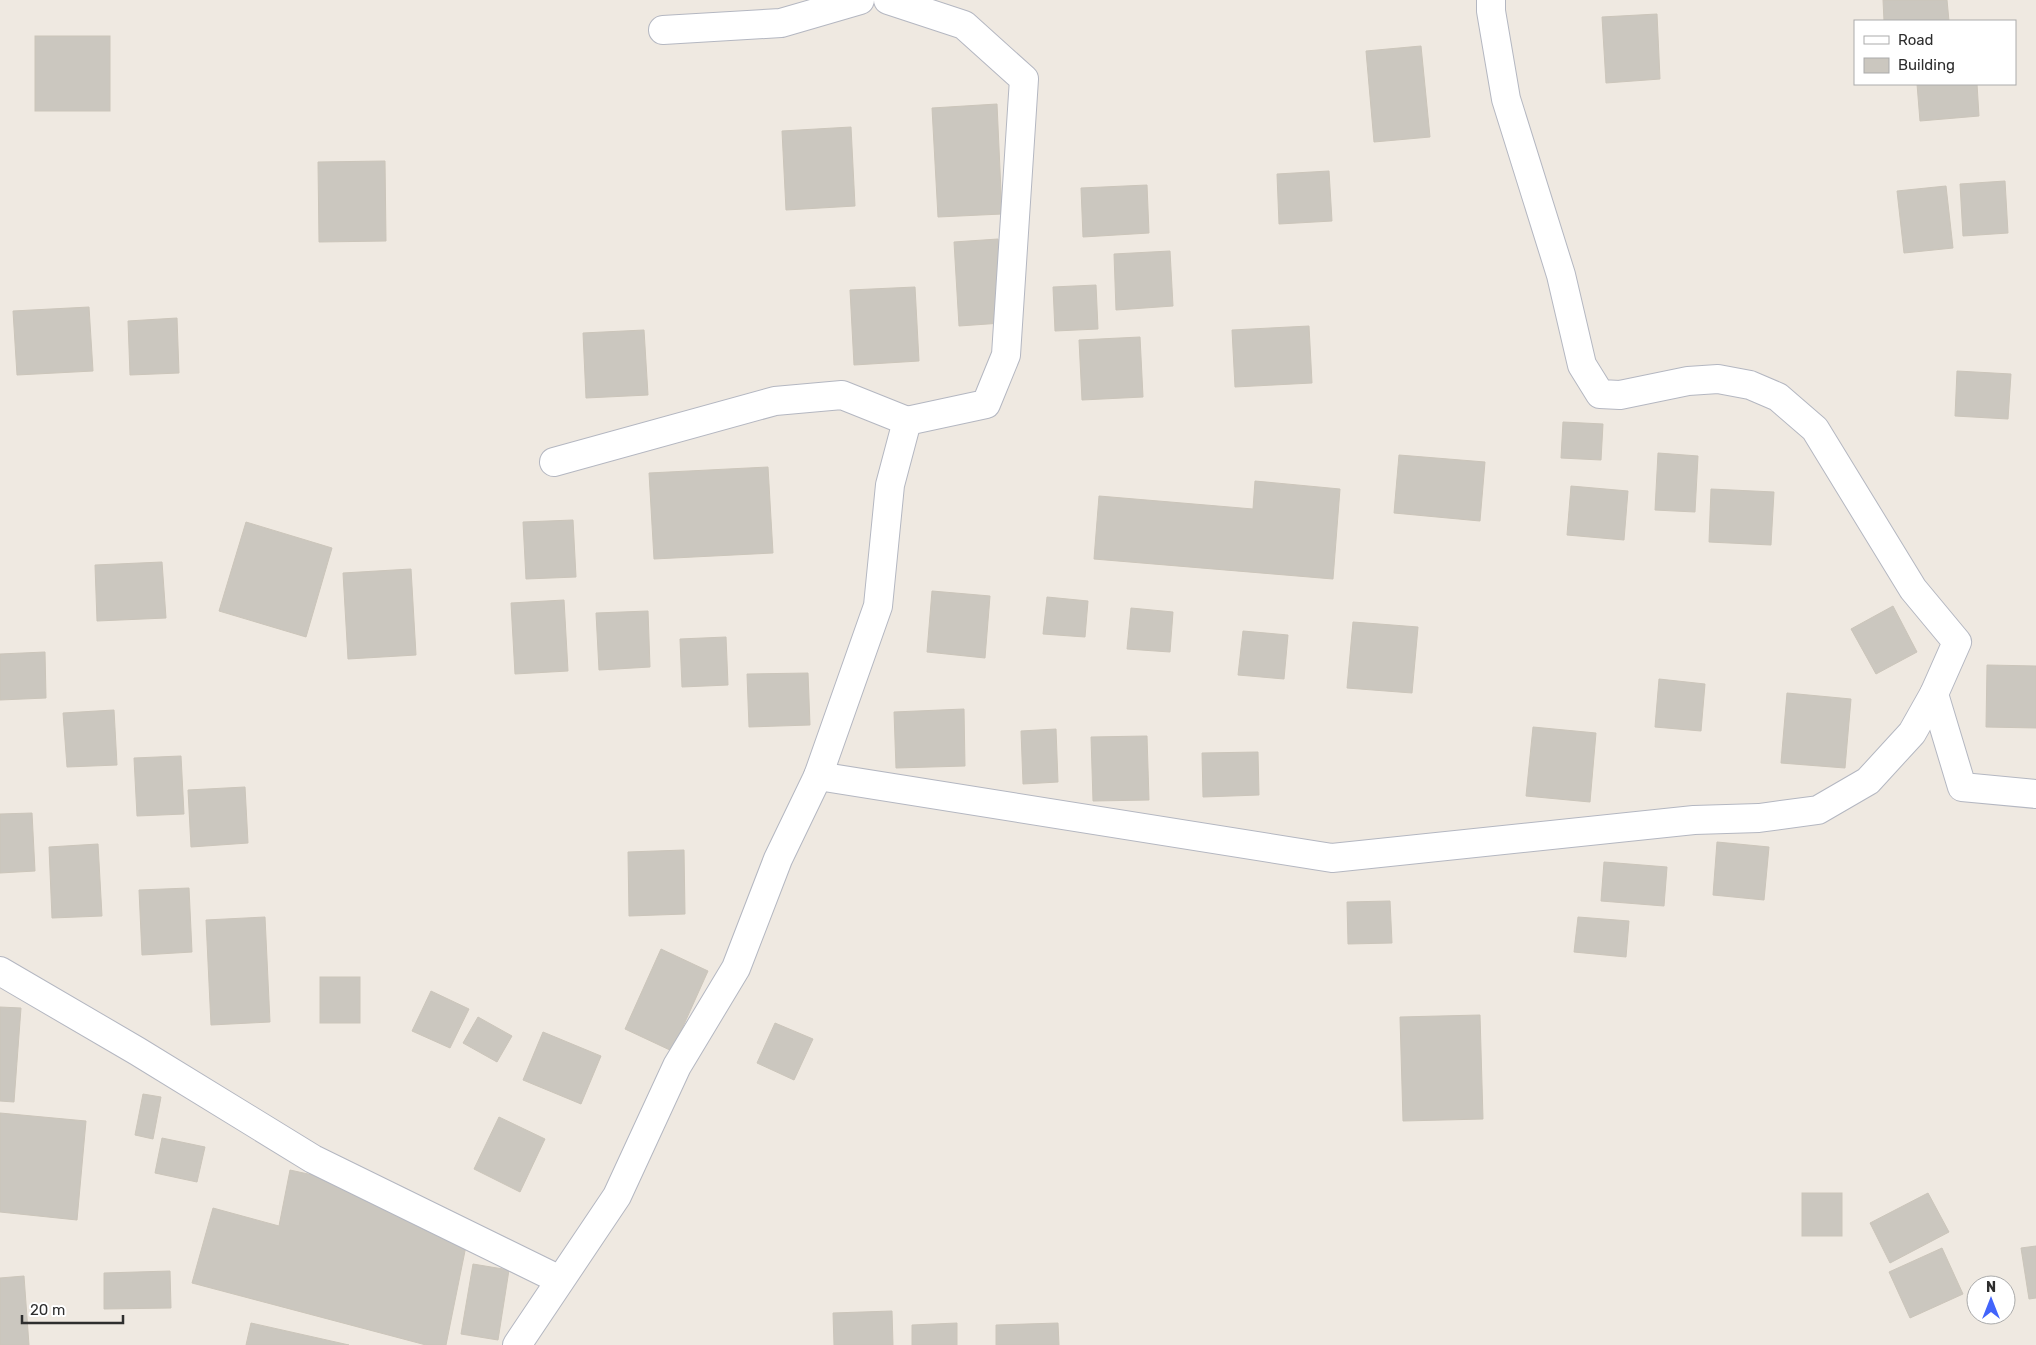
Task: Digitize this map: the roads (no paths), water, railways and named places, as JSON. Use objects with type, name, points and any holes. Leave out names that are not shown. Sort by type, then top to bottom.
[{"type":"street","points":[[663,30],[781,24],[860,0]]},
{"type":"street","points":[[554,462],[775,401],[842,395],[907,421],[986,404],[1006,355],[1024,79],[964,25],[888,0]]},
{"type":"street","points":[[818,776],[1332,858],[1694,820],[1759,818],[1818,810],[1868,781],[1912,733],[1934,694],[1957,642],[1913,589],[1815,430],[1778,396],[1750,385],[1718,379],[1688,382],[1620,395],[1600,394],[1582,365],[1560,275],[1506,99],[1491,11],[1491,0]]},
{"type":"street","points":[[517,1345],[617,1196],[677,1066],[736,968],[778,859],[818,776],[878,606],[890,485],[907,421]]},
{"type":"street","points":[[1934,694],[1962,787],[2036,794]]},
{"type":"street","points":[[0,970],[313,1159],[560,1280]]}]
